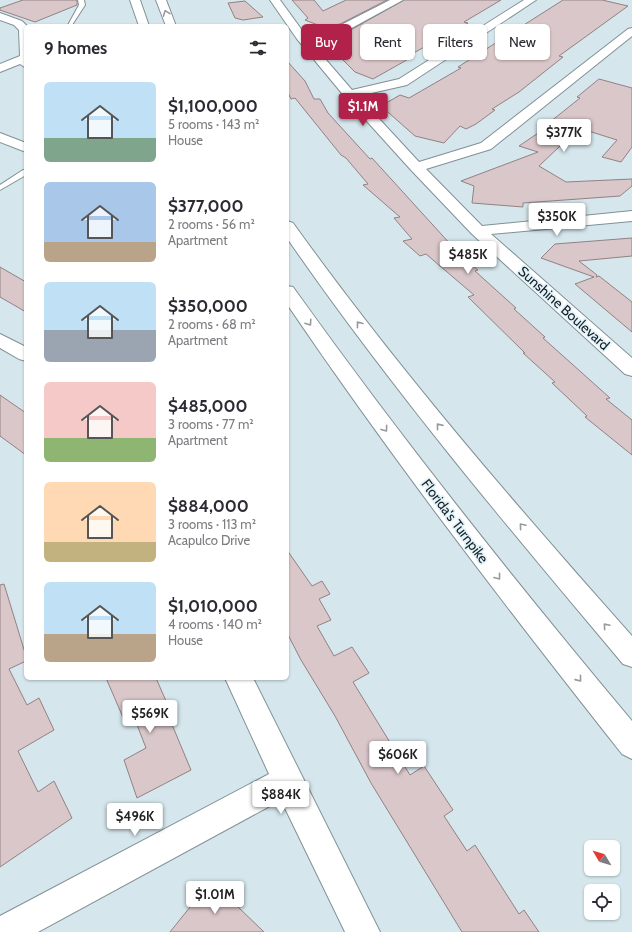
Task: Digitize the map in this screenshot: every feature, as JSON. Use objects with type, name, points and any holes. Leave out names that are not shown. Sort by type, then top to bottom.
[{"type":"main road","points":[[136,0],[143,24]]},
{"type":"main road","points":[[161,0],[170,24]]},
{"type":"main road","name":"Sunshine Boulevard","points":[[275,0],[301,37]]},
{"type":"main road","points":[[352,24],[398,0]]},
{"type":"main road","points":[[349,94],[403,82],[531,0]]},
{"type":"main road","points":[[0,16],[18,23],[24,29]]},
{"type":"main road","points":[[416,167],[486,146],[632,31]]},
{"type":"main road","name":"Sunshine Boulevard","points":[[320,60],[349,94],[416,167],[478,231],[632,369]]},
{"type":"main road","points":[[0,68],[24,61]]},
{"type":"main road","points":[[0,137],[24,147]]},
{"type":"main road","points":[[478,231],[632,216]]},
{"type":"main road","points":[[289,229],[333,290],[458,450],[632,655]]},
{"type":"main road","name":"Florida's Turnpike","points":[[289,294],[336,362],[435,495],[529,618],[632,744]]},
{"type":"main road","points":[[0,340],[24,354]]},
{"type":"main road","points":[[240,680],[287,780],[363,932]]},
{"type":"main road","points":[[4,932],[287,780]]},
{"type":"lane","points":[[70,24],[82,5],[81,0]]},
{"type":"lane","points":[[0,188],[24,173]]},
{"type":"building","points":[[23,0],[77,0],[77,5],[35,22],[0,10],[0,8]]},
{"type":"building","points":[[292,0],[314,0],[323,11],[346,0],[387,0],[340,24],[315,24],[305,20],[308,18]]},
{"type":"building","points":[[404,0],[501,0],[464,22],[468,23],[466,24],[423,24],[423,48],[415,52],[415,24],[361,24]]},
{"type":"building","points":[[563,0],[602,0],[628,6],[559,56],[563,57],[519,92],[492,109],[495,110],[476,124],[466,129],[460,126],[444,143],[415,136],[381,106],[400,95],[409,98],[461,68],[458,67],[469,60],[487,60],[487,48],[495,43],[495,60],[550,60],[550,24],[525,24]]},
{"type":"building","points":[[245,1],[263,17],[243,20],[235,18],[228,3]]},
{"type":"building","points":[[360,25],[360,60],[407,60],[373,79],[355,72],[343,60],[352,60],[352,29]]},
{"type":"building","points":[[289,63],[305,81],[314,99],[320,99],[328,113],[370,159],[372,158],[452,246],[450,247],[478,270],[475,271],[516,308],[514,309],[545,337],[543,338],[610,398],[606,399],[632,420],[632,455],[585,417],[587,416],[552,383],[555,382],[523,353],[525,353],[468,297],[474,295],[426,254],[420,256],[403,241],[412,239],[394,218],[400,217],[363,185],[368,184],[346,158],[341,155],[295,98],[291,99],[289,95]]},
{"type":"building","points":[[599,79],[632,88],[632,147],[621,162],[602,157],[617,140],[579,128],[539,166],[566,182],[632,179],[632,186],[620,196],[523,203],[523,207],[472,203],[474,186],[461,181],[538,152],[519,146],[553,123],[550,122],[580,98],[577,97]]},
{"type":"building","points":[[632,238],[632,256],[579,261],[597,275],[596,277],[599,276],[632,302],[632,332],[575,284],[594,277],[541,258],[555,244]]},
{"type":"building","points":[[0,267],[24,281],[24,311],[0,297]]},
{"type":"building","points":[[0,395],[24,412],[24,454],[0,436]]},
{"type":"building","points":[[289,553],[312,586],[322,581],[330,594],[319,599],[331,620],[317,626],[334,656],[352,647],[369,673],[353,682],[410,775],[424,766],[453,810],[444,816],[467,851],[475,845],[519,914],[524,910],[539,932],[462,932],[371,783],[335,716],[301,660],[289,637]]},
{"type":"building","points":[[4,584],[24,649],[24,662],[9,669],[27,705],[39,698],[54,730],[18,751],[38,792],[54,781],[72,818],[0,867],[0,585]]},
{"type":"building","points":[[107,680],[157,680],[166,701],[163,703],[191,770],[137,798],[124,760],[146,748],[134,717],[125,722]]},
{"type":"building","points":[[211,881],[264,932],[170,932]]}]
